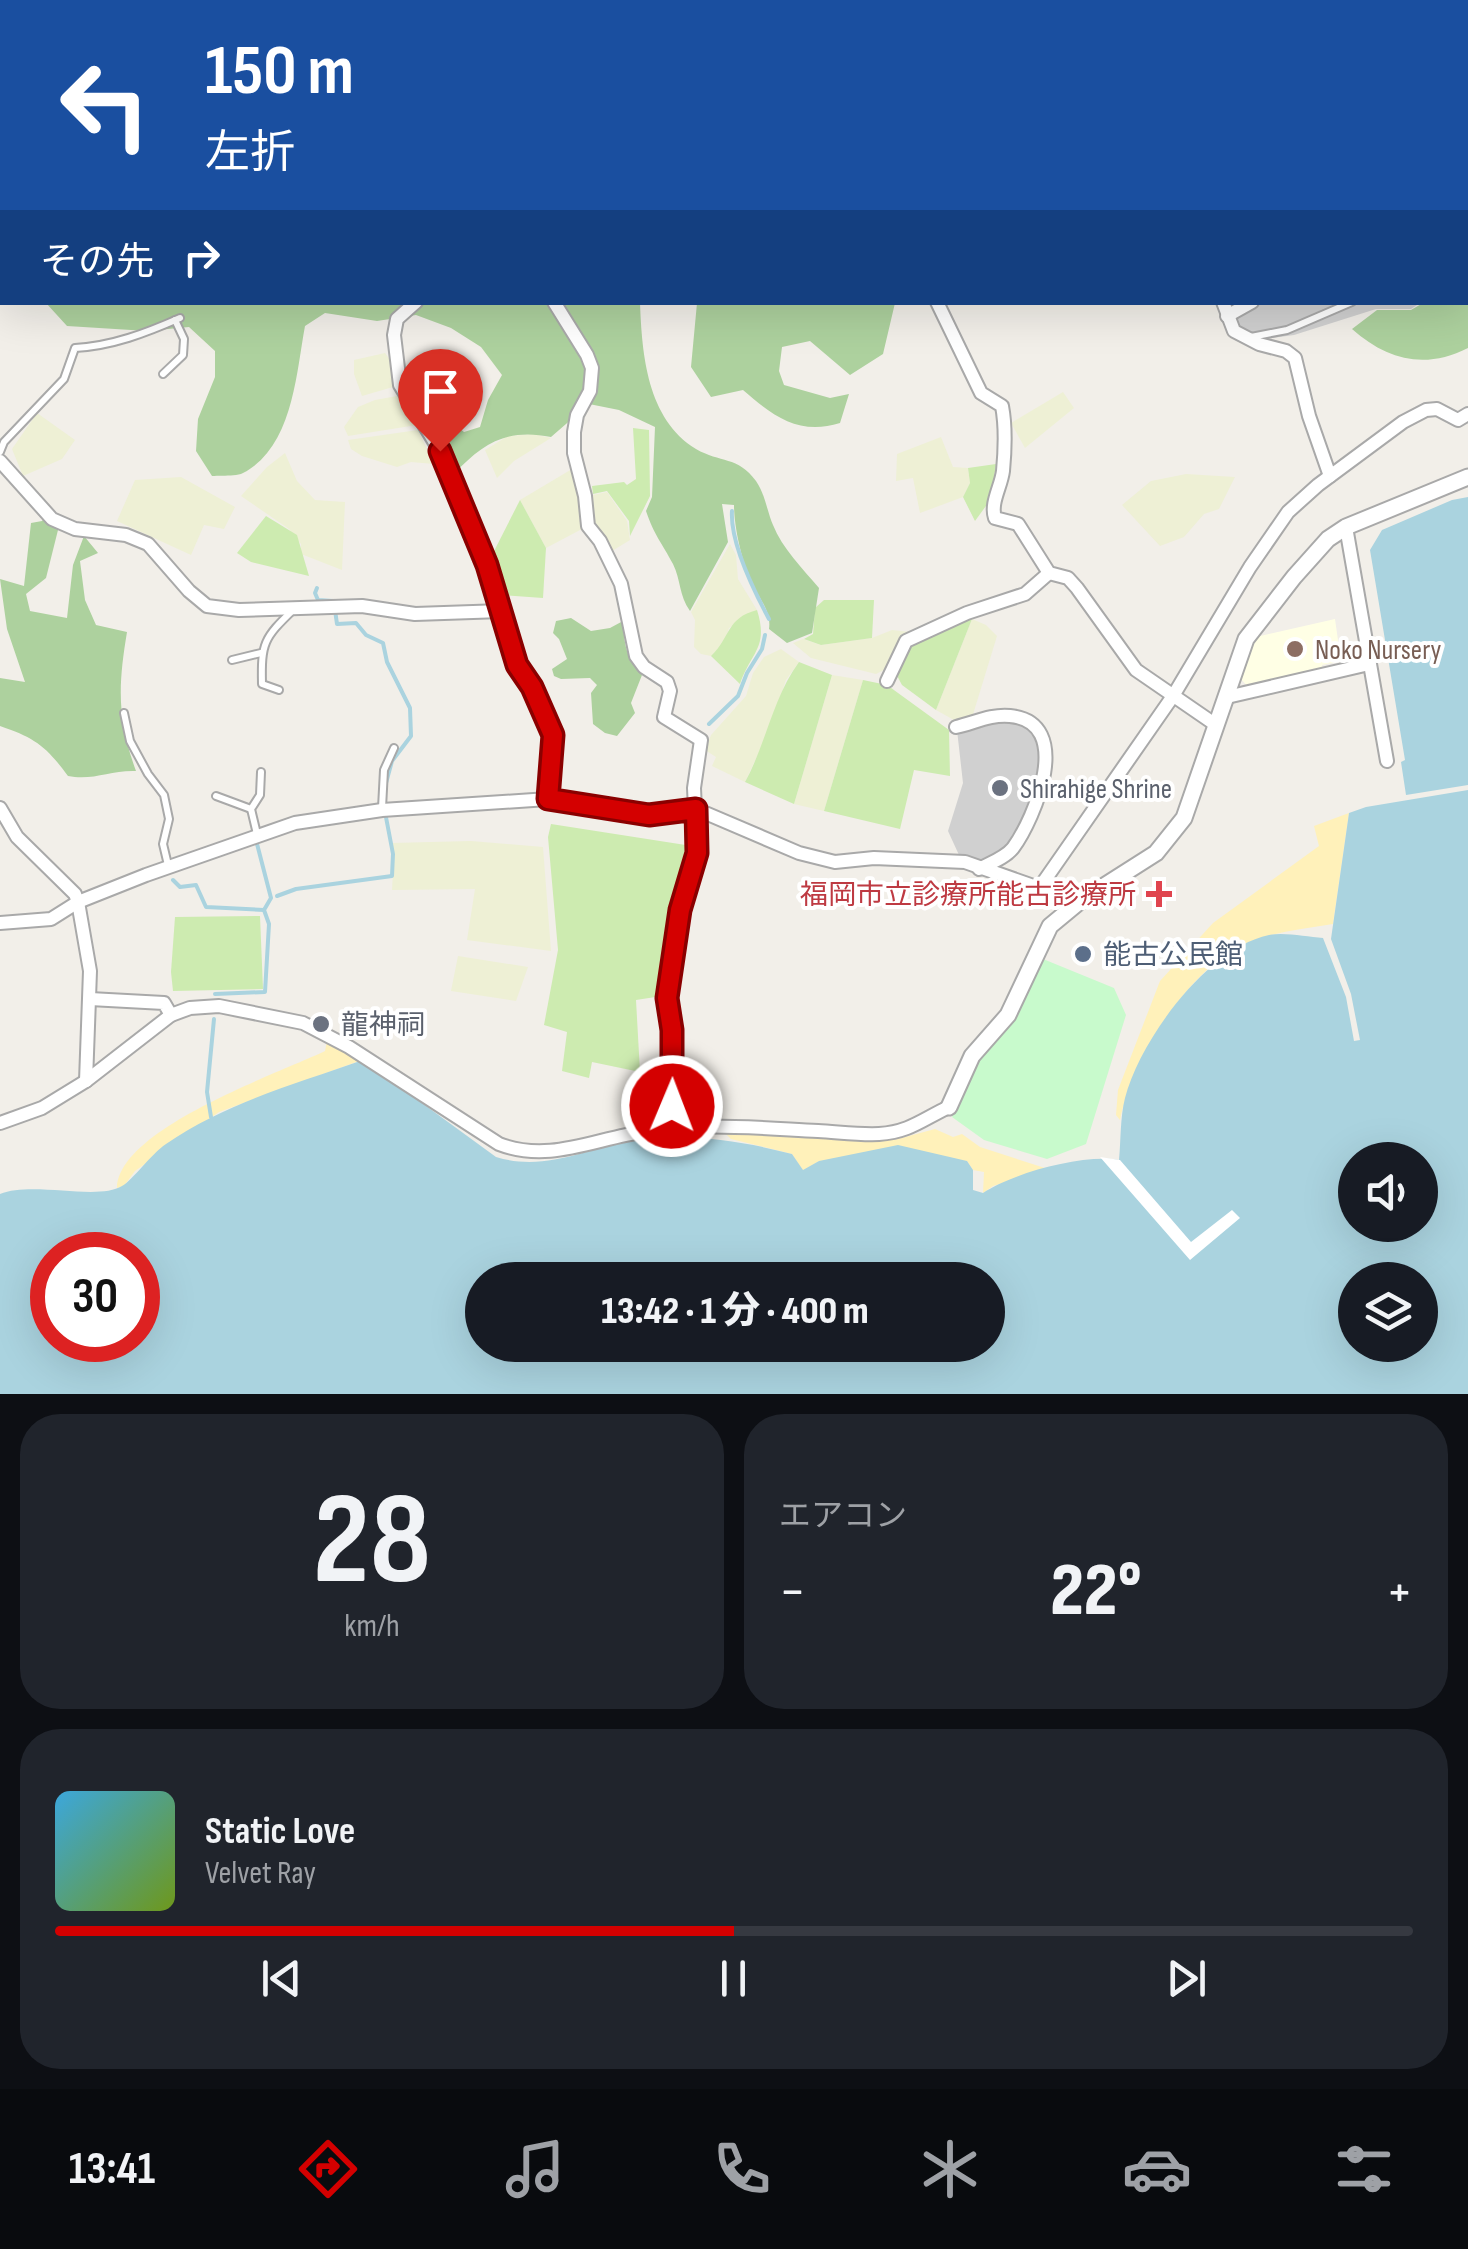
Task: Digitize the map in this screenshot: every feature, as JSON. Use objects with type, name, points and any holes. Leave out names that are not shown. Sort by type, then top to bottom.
[{"type":"street","points":[[413,305],[397,320],[394,335],[400,386],[440,451],[487,565],[517,665],[532,687],[553,735],[548,799]]},
{"type":"street","points":[[556,305],[592,368],[593,380],[577,415],[574,432],[574,453],[588,526],[600,541],[621,584],[636,656],[644,668],[667,682],[670,691],[664,717],[700,740],[696,759],[697,853],[680,910],[667,998],[673,1048],[670,1130]]},
{"type":"street","points":[[937,305],[981,393],[1002,406],[1002,474],[992,511],[995,518],[1018,524],[1049,573],[1068,578],[1136,670],[1216,725]]},
{"type":"street","points":[[1225,309],[1234,331],[1286,352],[1299,365],[1309,416],[1330,476]]},
{"type":"street","points":[[1040,887],[1173,696],[1250,567],[1288,512],[1376,440],[1426,410],[1445,411],[1458,420],[1468,414]]},
{"type":"street","points":[[0,461],[52,519],[75,529],[126,535],[148,544],[207,606],[294,610],[362,606],[415,614],[502,612]]},
{"type":"street","points":[[0,1123],[42,1108],[86,1082],[171,1015],[190,1008],[219,1006],[303,1023],[349,1047],[499,1144],[515,1150],[539,1153],[572,1149],[630,1134],[670,1130],[740,1128],[880,1134],[916,1127],[949,1107],[972,1056],[1008,1015],[1050,926],[1079,902],[1156,852],[1174,833],[1184,818],[1246,639],[1328,539],[1346,527],[1468,478]]},
{"type":"street","points":[[1346,527],[1387,762]]},
{"type":"street","points":[[887,681],[906,641],[967,613],[1025,594],[1049,573]]},
{"type":"street","points":[[1227,697],[1370,664]]},
{"type":"street","points":[[956,728],[983,719],[1013,716],[1034,726],[1045,744],[1037,803],[1012,850],[980,868]]},
{"type":"street","points":[[0,924],[50,919],[78,902],[168,866],[257,834],[329,815],[548,799],[649,815],[696,809],[799,853],[835,862],[874,858],[950,860],[1079,902]]},
{"type":"street","points":[[0,808],[17,837],[75,894],[78,902],[90,971],[86,1082]]},
{"type":"street","points":[[90,999],[164,1002],[171,1015]]},
{"type":"lane","points":[[1245,338],[1287,330],[1345,305]]},
{"type":"lane","points":[[0,452],[4,442],[64,379],[75,348],[132,338],[178,319],[184,339],[183,355],[163,374]]},
{"type":"lane","points":[[279,690],[262,684],[261,653],[272,628],[294,610]]},
{"type":"lane","points":[[232,660],[261,653]]},
{"type":"lane","points":[[124,713],[130,742],[164,795],[169,819],[163,844],[168,866]]},
{"type":"lane","points":[[382,810],[384,770],[394,748]]},
{"type":"lane","points":[[257,834],[251,810],[260,795],[261,772]]},
{"type":"lane","points":[[216,796],[251,810]]},
{"type":"shaded area","points":[[1258,305],[1417,305],[1411,309],[1376,309],[1294,335],[1258,340],[1235,324],[1238,314]]},
{"type":"shaded area","points":[[385,353],[391,361],[393,387],[362,396],[354,374],[354,360]]},
{"type":"shaded area","points":[[1063,392],[1074,408],[1025,448],[1011,423]]},
{"type":"shaded area","points":[[397,396],[417,425],[348,436],[344,427],[358,407]]},
{"type":"shaded area","points":[[37,413],[75,440],[62,459],[23,476],[12,449]]},
{"type":"shaded area","points":[[418,430],[434,464],[411,462],[397,467],[362,456],[351,449],[348,440]]},
{"type":"shaded area","points":[[534,434],[551,438],[514,461],[497,478],[485,450],[508,436]]},
{"type":"shaded area","points":[[941,437],[953,467],[968,468],[970,483],[963,497],[920,513],[913,478],[896,481],[897,454]]},
{"type":"shaded area","points":[[285,453],[297,481],[315,500],[345,502],[342,570],[301,554],[301,544],[289,529],[241,496]]},
{"type":"shaded area","points":[[572,469],[582,529],[546,548],[520,500]]},
{"type":"shaded area","points":[[1186,474],[1235,477],[1219,509],[1204,514],[1184,537],[1160,546],[1122,505],[1151,481]]},
{"type":"shaded area","points":[[181,477],[235,507],[224,529],[204,525],[191,555],[117,521],[135,480]]},
{"type":"shaded area","points":[[607,492],[627,521],[630,540],[612,551],[593,527],[590,514],[593,495]]},
{"type":"shaded area","points":[[730,544],[736,555],[738,579],[757,610],[729,628],[724,643],[711,656],[701,654],[694,647],[695,620],[691,612]]},
{"type":"shaded area","points":[[972,619],[997,636],[971,721],[954,720],[936,710]]},
{"type":"shaded area","name":"Noko Nursery","points":[[1335,619],[1341,661],[1322,665],[1323,670],[1249,688],[1241,679],[1256,637]]},
{"type":"shaded area","points":[[892,630],[910,632],[899,641],[884,670],[876,674],[811,658],[793,643],[803,639],[821,645],[872,638]]},
{"type":"shaded area","points":[[781,649],[799,662],[786,680],[768,733],[745,782],[712,766],[716,757],[705,750],[711,735],[746,696],[753,673],[764,657]]},
{"type":"shaded area","points":[[832,675],[863,680],[824,811],[794,804]]},
{"type":"shaded area","name":"Shirahige Shrine","points":[[1012,718],[1030,727],[1041,744],[1038,794],[1010,847],[984,862],[959,855],[948,831],[963,783],[957,730]]},
{"type":"shaded area","points":[[471,841],[543,847],[551,951],[467,940],[475,889],[392,890],[391,843]]},
{"type":"shaded area","points":[[458,956],[528,967],[516,1001],[451,991]]},
{"type":"green space","points":[[48,305],[640,305],[646,364],[657,403],[667,421],[696,449],[742,467],[756,481],[782,542],[819,588],[812,633],[787,643],[769,629],[766,608],[743,559],[734,505],[722,504],[728,542],[690,611],[673,564],[646,511],[652,497],[655,427],[619,410],[589,404],[551,437],[522,435],[497,440],[454,474],[448,449],[437,433],[453,423],[464,432],[480,427],[488,400],[502,375],[481,347],[451,328],[416,315],[377,321],[325,313],[305,326],[295,387],[273,446],[243,473],[212,476],[196,451],[198,419],[215,377],[215,351],[189,327],[147,331],[67,326]]},
{"type":"green space","points":[[697,305],[895,305],[883,354],[850,375],[810,341],[782,347],[779,371],[784,385],[830,398],[849,394],[840,423],[812,427],[787,421],[743,390],[711,397],[691,367]]},
{"type":"green space","points":[[1420,305],[1468,305],[1468,348],[1437,359],[1407,358],[1379,348],[1352,329],[1377,310],[1411,310]]},
{"type":"green space","points":[[633,428],[649,430],[650,496],[630,536],[629,521],[607,491],[593,494],[592,486],[624,482],[627,485],[636,479]]},
{"type":"green space","points":[[996,464],[991,499],[975,521],[963,497],[970,483],[968,468]]},
{"type":"green space","points":[[520,500],[546,548],[543,598],[502,595],[489,561]]},
{"type":"green space","points":[[46,516],[59,526],[46,578],[26,594],[30,611],[67,618],[73,565],[84,536],[98,553],[80,561],[85,600],[96,625],[127,632],[121,702],[125,735],[136,771],[68,776],[39,744],[0,726],[0,678],[25,682],[7,629],[0,579],[24,586],[31,523]]},
{"type":"green space","points":[[266,516],[297,535],[309,576],[251,562],[237,553]]},
{"type":"green space","points":[[824,600],[874,600],[872,638],[821,645],[804,639],[813,634],[815,608]]},
{"type":"green space","points":[[757,610],[760,642],[740,684],[711,656],[734,623]]},
{"type":"green space","points":[[571,618],[591,631],[623,621],[627,650],[642,675],[631,703],[635,713],[617,736],[593,724],[591,693],[597,685],[590,678],[554,676],[552,669],[567,659],[553,633],[556,621]]},
{"type":"green space","points":[[972,619],[936,710],[902,685],[895,672],[908,645]]},
{"type":"green space","points":[[799,662],[832,675],[794,804],[745,782],[783,690]]},
{"type":"green space","points":[[863,680],[887,685],[949,730],[950,776],[914,770],[900,829],[824,811]]},
{"type":"green space","points":[[551,824],[692,846],[662,996],[636,1000],[640,1072],[592,1062],[589,1078],[562,1071],[567,1032],[544,1025],[558,950],[548,837]]},
{"type":"green space","points":[[260,916],[263,989],[173,991],[175,917]]},
{"type":"green space","points":[[1043,959],[1114,988],[1126,1015],[1086,1144],[1047,1159],[984,1140],[952,1117],[976,1062],[1014,1020]]},
{"type":"sand","points":[[1349,813],[1333,924],[1242,945],[1201,976],[1164,1020],[1149,1046],[1126,1096],[1120,1120],[1116,1115],[1118,1090],[1160,981],[1213,923],[1319,846],[1314,826]]},
{"type":"sand","points":[[327,1041],[359,1061],[219,1112],[117,1188],[124,1166],[143,1145],[171,1125],[238,1089],[325,1051]]},
{"type":"sand","points":[[935,1129],[953,1137],[962,1134],[980,1147],[1048,1169],[993,1186],[983,1193],[984,1172],[973,1170],[967,1161],[819,1161],[803,1171],[792,1154],[731,1139],[724,1132],[894,1140]]},
{"type":"water","points":[[1468,497],[1468,785],[1406,795],[1401,762],[1405,760],[1370,550],[1382,530]]},
{"type":"water","points":[[1468,790],[1468,1394],[0,1394],[0,1194],[30,1189],[97,1192],[122,1186],[166,1144],[213,1117],[363,1060],[496,1157],[514,1161],[548,1161],[652,1138],[692,1138],[792,1154],[803,1170],[819,1161],[898,1145],[967,1161],[973,1170],[973,1190],[983,1193],[1049,1167],[1087,1160],[1119,1160],[1125,1098],[1145,1050],[1200,977],[1246,943],[1275,934],[1323,938],[1346,997],[1354,1041],[1360,1040],[1351,994],[1331,939],[1349,813]]},
{"type":"pier","points":[[1100,1157],[1120,1160],[1191,1242],[1232,1210],[1240,1218],[1190,1260]]},
{"type":"waterway","points":[[732,511],[739,551],[769,619]]},
{"type":"waterway","points":[[317,588],[318,600],[333,601]]},
{"type":"waterway","points":[[335,610],[337,624],[356,623],[366,635],[383,643],[387,662],[410,708],[411,736],[392,761],[386,783]]},
{"type":"waterway","points":[[709,724],[738,696],[765,635]]},
{"type":"waterway","points":[[277,896],[296,889],[392,876],[393,854],[385,812]]},
{"type":"waterway","points":[[215,994],[265,992],[269,924],[264,910],[271,898],[256,840]]},
{"type":"waterway","points":[[173,880],[180,887],[196,885],[206,907],[264,910]]},
{"type":"waterway","points":[[211,1117],[207,1092],[214,1019]]},
{"type":"place","name":"Noko Nursery","points":[[1295,649]]},
{"type":"place","name":"Shirahige Shrine","points":[[1000,788]]},
{"type":"place","name":"福岡市立診療所能古診療所","points":[[1159,894]]},
{"type":"place","name":"能古公民館","points":[[1083,954]]},
{"type":"place","name":"龍神祠","points":[[321,1024]]},
{"type":"route","points":[[440,451],[487,565],[517,665],[532,687],[553,735],[548,799],[649,815],[696,809],[697,853],[680,910],[667,998],[672,1030],[672,1106]]}]
